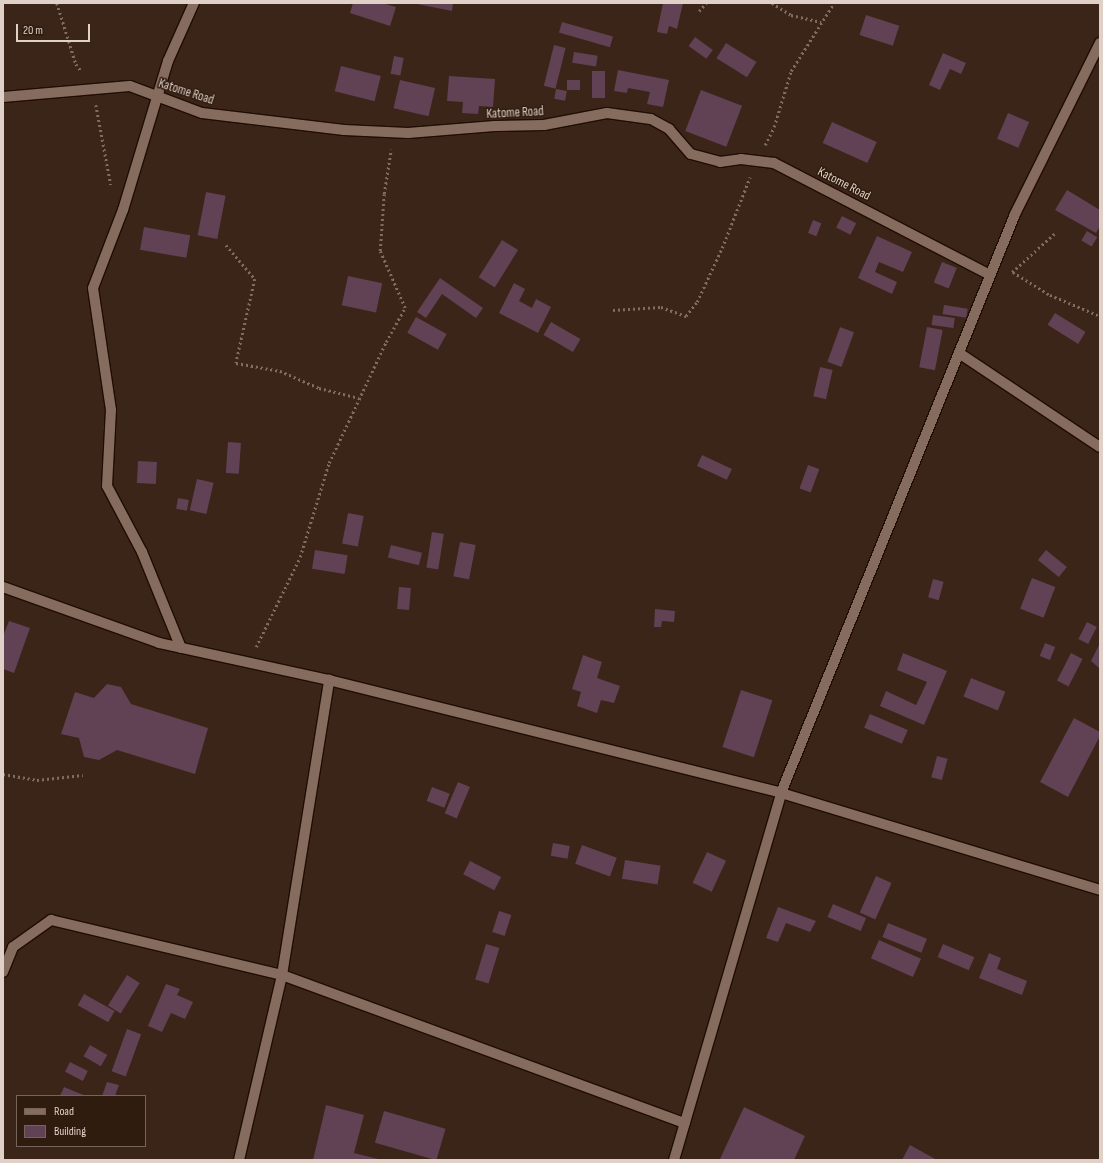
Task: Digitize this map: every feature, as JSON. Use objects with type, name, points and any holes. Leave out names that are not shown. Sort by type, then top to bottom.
[{"type":"street","points":[[181,648],[142,552],[107,486],[111,410],[93,288],[123,210],[168,61],[194,3]]},
{"type":"street","points":[[674,1160],[781,793],[1014,214],[1100,43]]},
{"type":"street","name":"Katome Road","points":[[3,97],[130,86],[202,113],[344,130],[395,133],[544,126],[607,113],[651,119],[669,129],[691,154],[720,162],[741,159],[774,163],[990,275]]},
{"type":"street","points":[[959,353],[1100,447]]},
{"type":"street","points":[[3,587],[160,643],[329,680],[781,793],[1100,890]]},
{"type":"street","points":[[239,1160],[282,974],[329,680]]},
{"type":"street","points":[[3,972],[13,946],[51,920],[282,974],[685,1123]]},
{"type":"path","points":[[57,3],[76,64],[93,89],[112,192]]},
{"type":"path","points":[[699,11],[706,3]]},
{"type":"path","points":[[772,3],[791,15],[821,22]]},
{"type":"path","points":[[612,310],[661,307],[686,316],[697,302],[719,255],[758,161],[774,127],[791,71],[834,3]]},
{"type":"path","points":[[249,662],[300,557],[329,463],[359,398],[405,308],[380,251],[384,194],[395,133]]},
{"type":"path","points":[[990,275],[1013,272],[1054,234]]},
{"type":"path","points":[[226,245],[255,279],[236,363],[280,371],[319,388],[359,398]]},
{"type":"path","points":[[1013,272],[1050,295],[1100,316]]},
{"type":"path","points":[[3,774],[37,780],[83,775]]},
{"type":"building","points":[[353,3],[382,3],[396,7],[390,26],[350,13]]},
{"type":"building","points":[[412,3],[453,3],[452,11]]},
{"type":"building","points":[[663,3],[683,3],[677,29],[669,26],[667,34],[657,32]]},
{"type":"building","points":[[866,15],[899,26],[893,46],[860,35]]},
{"type":"building","points":[[562,22],[613,37],[610,47],[559,33]]},
{"type":"building","points":[[695,37],[713,50],[706,59],[689,46]]},
{"type":"building","points":[[726,43],[757,62],[747,77],[716,58]]},
{"type":"building","points":[[554,45],[566,48],[555,89],[544,86]]},
{"type":"building","points":[[574,52],[598,56],[596,67],[572,63]]},
{"type":"building","points":[[943,53],[966,63],[961,74],[950,69],[940,90],[929,85]]},
{"type":"building","points":[[394,56],[404,58],[400,76],[391,74]]},
{"type":"building","points":[[341,66],[381,76],[374,101],[335,91]]},
{"type":"building","points":[[618,70],[669,80],[663,107],[647,104],[650,92],[628,88],[627,93],[614,91]]},
{"type":"building","points":[[592,71],[605,71],[605,98],[592,98]]},
{"type":"building","points":[[449,76],[495,79],[493,107],[479,106],[478,114],[462,113],[463,102],[447,101]]},
{"type":"building","points":[[400,80],[435,88],[429,116],[393,108]]},
{"type":"building","points":[[567,80],[580,80],[580,90],[567,90]]},
{"type":"building","points":[[556,89],[567,91],[565,101],[554,99]]},
{"type":"building","points":[[701,90],[742,106],[726,147],[685,131]]},
{"type":"building","points":[[1008,113],[1029,122],[1018,148],[997,139]]},
{"type":"building","points":[[832,122],[877,142],[867,163],[823,143]]},
{"type":"building","points":[[1067,190],[1100,210],[1100,226],[1096,233],[1055,210]]},
{"type":"building","points":[[206,192],[226,196],[217,239],[198,235]]},
{"type":"building","points":[[842,216],[856,223],[850,235],[836,228]]},
{"type":"building","points":[[813,220],[821,223],[816,236],[808,233]]},
{"type":"building","points":[[144,227],[190,235],[186,258],[140,250]]},
{"type":"building","points":[[1087,231],[1097,237],[1092,247],[1081,240]]},
{"type":"building","points":[[877,236],[912,252],[903,272],[879,262],[875,272],[897,282],[892,294],[858,278]]},
{"type":"building","points":[[502,240],[518,250],[495,287],[479,277]]},
{"type":"building","points":[[942,262],[957,268],[949,288],[934,282]]},
{"type":"building","points":[[348,276],[382,283],[376,313],[342,305]]},
{"type":"building","points":[[440,278],[483,308],[476,318],[442,294],[426,318],[417,312]]},
{"type":"building","points":[[514,283],[525,289],[519,301],[532,308],[536,299],[551,307],[538,333],[499,313]]},
{"type":"building","points":[[944,305],[968,309],[966,318],[943,314]]},
{"type":"building","points":[[1055,313],[1086,332],[1078,344],[1048,325]]},
{"type":"building","points":[[933,315],[955,318],[953,328],[932,325]]},
{"type":"building","points":[[416,317],[447,334],[438,350],[407,333]]},
{"type":"building","points":[[551,322],[580,339],[573,352],[544,335]]},
{"type":"building","points":[[840,327],[854,332],[841,367],[827,362]]},
{"type":"building","points":[[927,327],[943,330],[935,370],[919,367]]},
{"type":"building","points":[[820,367],[833,370],[826,399],[813,396]]},
{"type":"building","points":[[228,442],[241,443],[239,474],[226,473]]},
{"type":"building","points":[[702,455],[732,469],[727,480],[697,466]]},
{"type":"building","points":[[138,461],[157,462],[156,484],[137,483]]},
{"type":"building","points":[[808,465],[819,469],[811,493],[799,488]]},
{"type":"building","points":[[197,479],[214,483],[206,514],[190,510]]},
{"type":"building","points":[[178,498],[189,500],[187,511],[176,509]]},
{"type":"building","points":[[348,513],[364,516],[358,546],[342,543]]},
{"type":"building","points":[[432,532],[444,534],[438,569],[426,568]]},
{"type":"building","points":[[460,542],[476,545],[469,579],[453,576]]},
{"type":"building","points":[[391,545],[422,553],[419,565],[388,558]]},
{"type":"building","points":[[315,550],[348,555],[345,574],[312,569]]},
{"type":"building","points":[[1046,550],[1067,567],[1059,577],[1038,560]]},
{"type":"building","points":[[1032,578],[1055,587],[1044,618],[1020,609]]},
{"type":"building","points":[[933,579],[944,582],[939,600],[928,597]]},
{"type":"building","points":[[399,587],[411,588],[409,610],[397,609]]},
{"type":"building","points":[[655,609],[675,611],[674,622],[662,621],[661,627],[654,627]]},
{"type":"building","points":[[9,621],[30,628],[14,673],[3,669],[3,636]]},
{"type":"building","points":[[1087,622],[1097,627],[1088,644],[1078,639]]},
{"type":"building","points":[[1045,643],[1055,647],[1050,660],[1040,656]]},
{"type":"building","points":[[1100,643],[1100,667],[1099,668],[1091,661]]},
{"type":"building","points":[[903,653],[947,671],[924,725],[880,706],[886,691],[916,705],[927,682],[897,670]]},
{"type":"building","points":[[1071,653],[1083,659],[1069,687],[1057,681]]},
{"type":"building","points":[[583,655],[602,662],[597,678],[620,686],[614,703],[601,700],[597,713],[577,706],[581,692],[572,689]]},
{"type":"building","points":[[971,678],[1005,692],[998,710],[964,697]]},
{"type":"building","points":[[107,684],[121,687],[131,704],[208,728],[195,774],[117,750],[99,760],[84,757],[79,738],[61,734],[75,692],[94,698]]},
{"type":"building","points":[[741,690],[772,700],[754,757],[722,747]]},
{"type":"building","points":[[870,714],[908,730],[902,744],[864,728]]},
{"type":"building","points":[[1074,718],[1100,732],[1100,736],[1068,797],[1040,782]]},
{"type":"building","points":[[937,756],[948,759],[942,780],[931,777]]},
{"type":"building","points":[[458,782],[470,787],[457,818],[445,813]]},
{"type":"building","points":[[432,787],[450,794],[444,808],[427,801]]},
{"type":"building","points":[[553,843],[570,846],[567,859],[551,856]]},
{"type":"building","points":[[582,845],[617,858],[610,876],[575,864]]},
{"type":"building","points":[[707,852],[726,861],[712,892],[693,883]]},
{"type":"building","points":[[625,860],[661,866],[658,884],[622,879]]},
{"type":"building","points":[[470,861],[501,877],[494,890],[463,874]]},
{"type":"building","points":[[876,876],[892,883],[875,919],[860,913]]},
{"type":"building","points":[[833,904],[866,918],[861,931],[828,917]]},
{"type":"building","points":[[778,907],[816,921],[810,932],[786,923],[778,942],[766,938]]},
{"type":"building","points":[[499,911],[511,915],[505,936],[492,932]]},
{"type":"building","points":[[888,923],[927,939],[921,953],[882,937]]},
{"type":"building","points":[[879,940],[921,959],[913,977],[871,958]]},
{"type":"building","points":[[486,944],[499,948],[489,983],[475,979]]},
{"type":"building","points":[[943,944],[974,957],[969,970],[938,957]]},
{"type":"building","points":[[989,953],[1001,958],[997,969],[1027,981],[1022,995],[979,978]]},
{"type":"building","points":[[127,975],[140,983],[121,1013],[108,1006]]},
{"type":"building","points":[[166,984],[180,989],[177,995],[193,1002],[185,1019],[171,1013],[162,1032],[148,1026]]},
{"type":"building","points":[[84,994],[115,1011],[108,1022],[78,1005]]},
{"type":"building","points":[[127,1029],[141,1034],[126,1076],[112,1071]]},
{"type":"building","points":[[90,1045],[107,1055],[101,1066],[84,1056]]},
{"type":"building","points":[[70,1062],[88,1071],[83,1081],[65,1072]]},
{"type":"building","points":[[107,1082],[119,1085],[115,1095],[102,1095]]},
{"type":"building","points":[[64,1087],[84,1095],[60,1095]]},
{"type":"building","points":[[326,1105],[364,1115],[354,1153],[382,1160],[313,1160]]},
{"type":"building","points":[[744,1107],[805,1136],[794,1160],[720,1159]]},
{"type":"building","points":[[384,1111],[446,1129],[437,1160],[375,1143]]},
{"type":"building","points":[[910,1145],[937,1160],[902,1160]]}]
